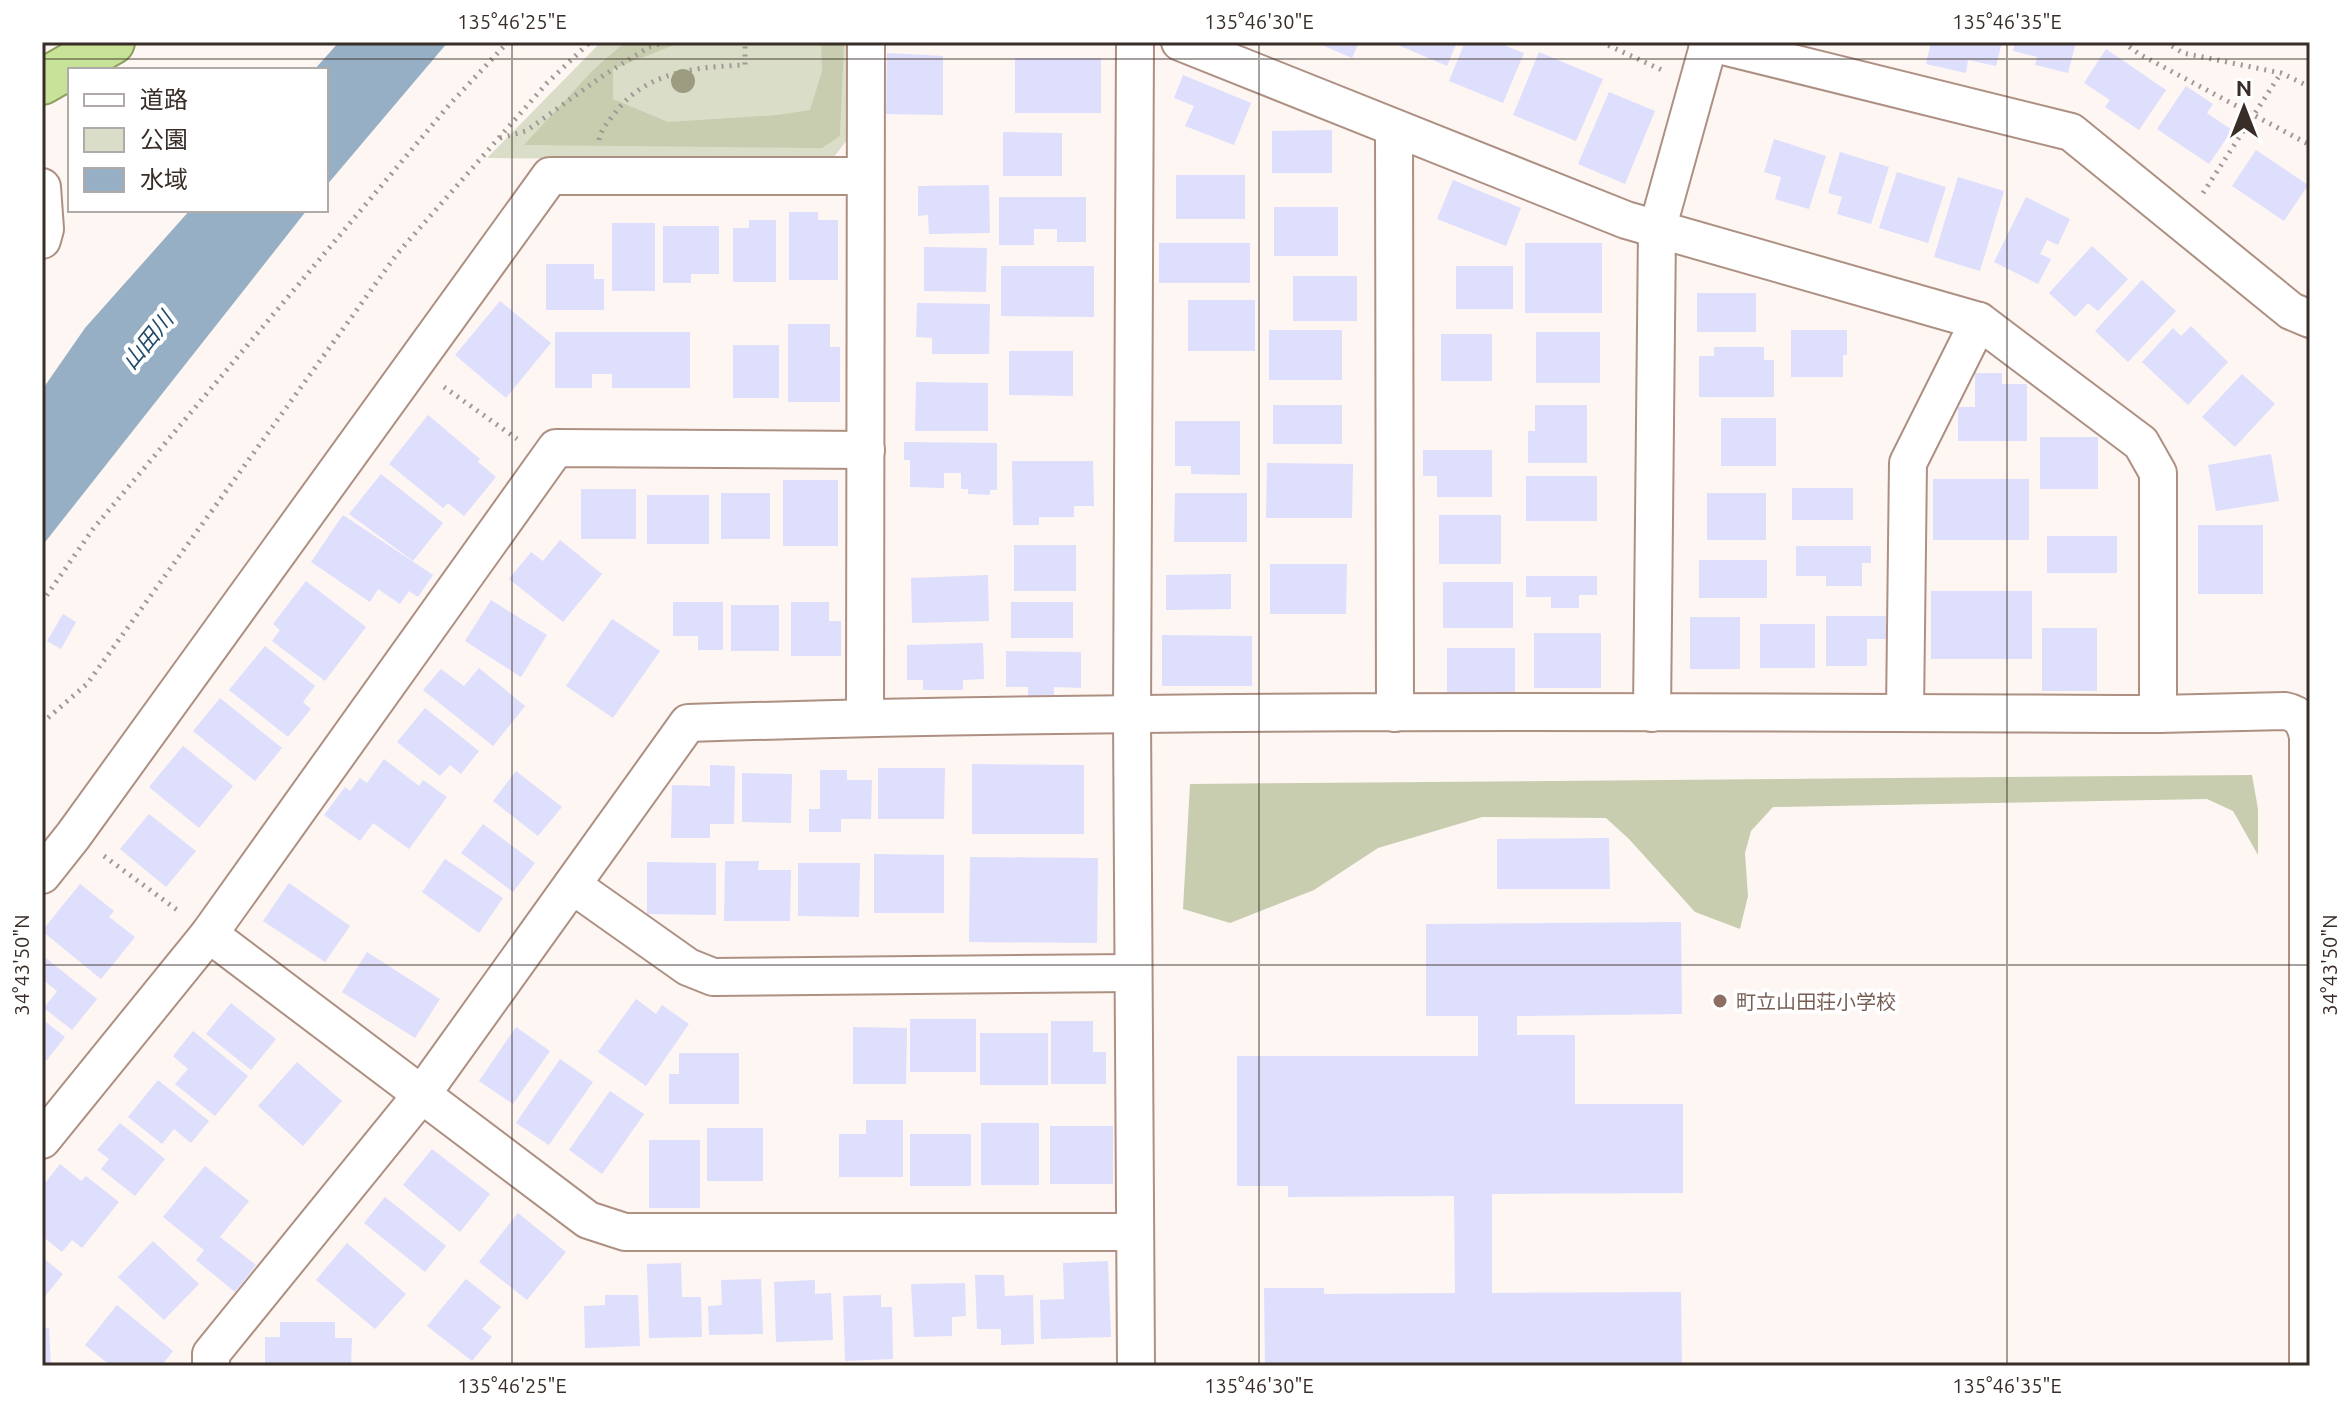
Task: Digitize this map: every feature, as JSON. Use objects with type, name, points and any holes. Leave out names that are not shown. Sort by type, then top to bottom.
[{"type":"highway","points":[[42,82],[112,42]]},
{"type":"street","points":[[865,718],[866,42]]},
{"type":"street","points":[[1135,42],[1132,716],[1136,1366]]},
{"type":"street","points":[[1180,42],[1394,129],[1657,230],[1979,321],[2141,443],[2158,473],[2158,714]]},
{"type":"street","points":[[1652,713],[1657,230],[1708,42],[2071,132],[2291,311],[2310,319]]},
{"type":"street","points":[[1394,129],[1395,713]]},
{"type":"street","points":[[42,875],[550,176],[865,176]]},
{"type":"street","points":[[42,187],[45,229],[42,240]]},
{"type":"street","points":[[1905,713],[1908,463],[1979,321]]},
{"type":"street","points":[[42,1140],[209,934],[556,448],[866,450]]},
{"type":"street","points":[[211,1366],[211,1354],[422,1094],[688,723],[865,718],[1395,713],[2158,714],[2285,711],[2296,713],[2305,724],[2308,737],[2308,1366]]},
{"type":"street","points":[[572,885],[688,967],[713,977],[1133,973]]},
{"type":"street","points":[[209,934],[588,1220],[607,1228],[625,1232],[1134,1232]]},
{"type":"path","points":[[42,602],[93,529],[450,104],[508,42]]},
{"type":"path","points":[[42,723],[87,684],[397,254],[547,83],[590,42]]},
{"type":"path","points":[[499,138],[526,131],[649,47],[667,42]]},
{"type":"path","points":[[591,176],[600,133],[622,103],[649,82],[696,68],[745,65],[745,42]]},
{"type":"path","points":[[1601,42],[1654,68],[1699,83]]},
{"type":"path","points":[[2123,42],[2139,54],[2310,145]]},
{"type":"path","points":[[2165,42],[2183,53],[2281,73],[2310,87]]},
{"type":"path","points":[[2182,223],[2281,73]]},
{"type":"path","points":[[413,365],[547,461]]},
{"type":"path","points":[[97,850],[209,934]]},
{"type":"green space","points":[[601,42],[848,42],[847,140],[831,161],[487,158]]},
{"type":"green space","points":[[625,42],[682,42],[613,69],[613,99],[668,122],[810,110],[822,71],[821,42],[844,42],[840,136],[822,148],[524,145],[592,71]]},
{"type":"green space","points":[[2252,775],[2258,809],[2258,855],[2233,811],[2207,799],[1773,807],[1751,831],[1745,853],[1748,896],[1740,929],[1695,912],[1606,818],[1482,817],[1378,848],[1314,890],[1230,923],[1183,909],[1190,784]]},
{"type":"water","points":[[339,42],[448,42],[328,184],[328,68],[316,68]]},
{"type":"water","name":"山田川","points":[[188,212],[305,212],[42,546],[42,390],[85,328]]},
{"type":"building","points":[[1315,42],[1359,42],[1352,58]]},
{"type":"building","points":[[1391,42],[1457,42],[1447,66]]},
{"type":"building","points":[[1465,42],[1496,42],[1524,53],[1503,103],[1449,81]]},
{"type":"building","points":[[1931,42],[2002,42],[1996,66],[1968,60],[1966,73],[1926,64]]},
{"type":"building","points":[[2015,42],[2076,42],[2068,73],[2035,65],[2037,57],[2013,51]]},
{"type":"building","points":[[2106,49],[2166,90],[2139,130],[2105,107],[2110,100],[2084,83]]},
{"type":"building","points":[[1539,52],[1603,79],[1576,141],[1513,115]]},
{"type":"building","points":[[887,53],[943,56],[943,115],[886,114]]},
{"type":"building","points":[[1015,58],[1101,58],[1101,113],[1015,113]]},
{"type":"building","points":[[1183,75],[1251,103],[1234,145],[1185,126],[1194,106],[1174,98]]},
{"type":"building","points":[[2186,86],[2213,104],[2207,113],[2232,130],[2209,164],[2157,129]]},
{"type":"building","points":[[1609,92],[1655,111],[1625,184],[1578,164]]},
{"type":"building","points":[[1332,130],[1332,173],[1272,173],[1272,131]]},
{"type":"building","points":[[1003,132],[1062,133],[1062,176],[1003,176]]},
{"type":"building","points":[[1774,139],[1826,156],[1809,209],[1775,199],[1781,177],[1764,172]]},
{"type":"building","points":[[2256,150],[2308,185],[2284,221],[2232,186]]},
{"type":"building","points":[[1840,152],[1889,167],[1871,224],[1837,214],[1842,197],[1828,193]]},
{"type":"building","points":[[1897,172],[1946,187],[1928,243],[1879,228]]},
{"type":"building","points":[[1176,175],[1245,175],[1245,219],[1176,219]]},
{"type":"building","points":[[1958,177],[2004,191],[1980,271],[1934,257]]},
{"type":"building","points":[[1453,180],[1521,208],[1506,246],[1437,219]]},
{"type":"building","points":[[989,185],[990,233],[929,234],[928,215],[918,216],[918,186]]},
{"type":"building","points":[[999,197],[1086,197],[1086,242],[1057,242],[1057,229],[1034,229],[1034,245],[999,245]]},
{"type":"building","points":[[2026,197],[2070,219],[2058,245],[2047,240],[2040,254],[2051,259],[2038,284],[1994,262]]},
{"type":"building","points":[[1274,207],[1338,207],[1338,256],[1274,256]]},
{"type":"building","points":[[789,212],[818,212],[818,220],[838,220],[838,280],[789,280]]},
{"type":"building","points":[[749,220],[776,220],[776,282],[733,282],[733,228],[749,228]]},
{"type":"building","points":[[612,223],[655,223],[655,291],[612,291]]},
{"type":"building","points":[[663,226],[719,226],[719,274],[691,274],[691,283],[663,283]]},
{"type":"building","points":[[1159,243],[1250,243],[1250,283],[1159,283]]},
{"type":"building","points":[[1525,243],[1602,243],[1602,313],[1525,313]]},
{"type":"building","points":[[2092,246],[2128,279],[2098,311],[2088,303],[2075,317],[2049,293]]},
{"type":"building","points":[[924,247],[987,248],[986,292],[924,291]]},
{"type":"building","points":[[546,264],[594,264],[594,279],[604,279],[604,310],[546,310]]},
{"type":"building","points":[[1001,266],[1094,266],[1094,317],[1001,316]]},
{"type":"building","points":[[1456,266],[1513,266],[1513,309],[1456,309]]},
{"type":"building","points":[[1293,276],[1357,276],[1357,321],[1293,321]]},
{"type":"building","points":[[2142,280],[2176,311],[2128,362],[2095,331]]},
{"type":"building","points":[[1697,293],[1756,293],[1756,332],[1697,332]]},
{"type":"building","points":[[1188,300],[1255,300],[1255,351],[1188,351]]},
{"type":"building","points":[[500,301],[551,343],[506,398],[455,355]]},
{"type":"building","points":[[917,303],[990,304],[989,354],[932,354],[932,338],[916,337]]},
{"type":"building","points":[[788,324],[830,324],[830,347],[840,347],[840,402],[788,402]]},
{"type":"building","points":[[2191,326],[2228,362],[2188,405],[2142,362],[2173,328],[2181,336]]},
{"type":"building","points":[[1269,330],[1342,330],[1342,380],[1269,380]]},
{"type":"building","points":[[1791,330],[1847,330],[1843,377],[1791,377]]},
{"type":"building","points":[[555,332],[690,332],[690,388],[612,388],[612,374],[592,374],[592,388],[555,388]]},
{"type":"building","points":[[1536,332],[1600,332],[1600,383],[1536,383]]},
{"type":"building","points":[[1441,334],[1492,334],[1492,381],[1441,381]]},
{"type":"building","points":[[733,345],[779,345],[779,398],[733,398]]},
{"type":"building","points":[[1714,347],[1764,347],[1764,360],[1774,360],[1774,397],[1699,397],[1699,356],[1714,356]]},
{"type":"building","points":[[1009,351],[1073,351],[1073,396],[1009,395]]},
{"type":"building","points":[[1975,373],[2002,373],[2002,384],[2027,384],[2027,441],[1958,441],[1958,407],[1975,407]]},
{"type":"building","points":[[2242,374],[2275,404],[2235,447],[2202,417]]},
{"type":"building","points":[[916,382],[988,383],[988,431],[915,431]]},
{"type":"building","points":[[1273,405],[1342,405],[1342,444],[1273,444]]},
{"type":"building","points":[[1535,405],[1587,405],[1587,463],[1528,463],[1528,431],[1535,431]]},
{"type":"building","points":[[428,415],[480,459],[478,462],[496,477],[464,516],[448,503],[443,508],[389,464]]},
{"type":"building","points":[[1721,418],[1776,418],[1776,466],[1721,466]]},
{"type":"building","points":[[1175,421],[1240,421],[1240,475],[1191,474],[1191,466],[1175,466]]},
{"type":"building","points":[[2040,437],[2098,437],[2098,489],[2040,489]]},
{"type":"building","points":[[904,442],[997,443],[997,490],[990,490],[990,495],[968,494],[968,489],[961,489],[961,473],[944,473],[944,488],[910,487],[910,460],[904,460]]},
{"type":"building","points":[[1423,450],[1492,450],[1492,497],[1437,497],[1437,476],[1423,476]]},
{"type":"building","points":[[2271,454],[2279,501],[2216,511],[2208,465]]},
{"type":"building","points":[[1012,461],[1093,461],[1094,506],[1074,506],[1074,517],[1039,517],[1039,525],[1013,525]]},
{"type":"building","points":[[1267,463],[1353,464],[1352,518],[1266,518]]},
{"type":"building","points":[[381,474],[443,523],[413,561],[349,514]]},
{"type":"building","points":[[1526,476],[1597,476],[1597,521],[1526,521]]},
{"type":"building","points":[[1933,479],[2029,479],[2029,540],[1933,540]]},
{"type":"building","points":[[783,480],[838,480],[838,546],[783,546]]},
{"type":"building","points":[[1792,488],[1853,488],[1853,520],[1792,520]]},
{"type":"building","points":[[581,489],[636,489],[636,539],[581,539]]},
{"type":"building","points":[[721,493],[770,493],[770,539],[721,539]]},
{"type":"building","points":[[1175,493],[1247,493],[1247,542],[1174,542]]},
{"type":"building","points":[[1707,493],[1766,493],[1766,540],[1707,540]]},
{"type":"building","points":[[647,495],[709,495],[709,544],[647,544]]},
{"type":"building","points":[[343,515],[433,575],[418,597],[409,591],[400,604],[378,589],[370,602],[311,562]]},
{"type":"building","points":[[1439,515],[1501,515],[1501,564],[1439,564]]},
{"type":"building","points":[[2198,525],[2263,525],[2263,594],[2198,594]]},
{"type":"building","points":[[2047,536],[2117,536],[2117,573],[2047,573]]},
{"type":"building","points":[[560,540],[602,574],[563,622],[509,579],[531,552],[543,561]]},
{"type":"building","points":[[1014,545],[1076,545],[1076,591],[1014,591]]},
{"type":"building","points":[[1796,546],[1871,546],[1871,563],[1862,563],[1862,586],[1826,586],[1826,576],[1796,576]]},
{"type":"building","points":[[1699,560],[1767,560],[1767,598],[1699,598]]},
{"type":"building","points":[[1270,564],[1347,564],[1346,614],[1270,614]]},
{"type":"building","points":[[1231,574],[1231,609],[1166,610],[1166,575]]},
{"type":"building","points":[[988,575],[989,621],[912,623],[911,578]]},
{"type":"building","points":[[1526,576],[1597,576],[1597,595],[1579,595],[1579,608],[1551,608],[1551,597],[1526,597]]},
{"type":"building","points":[[306,581],[366,627],[325,681],[272,641],[280,630],[273,624]]},
{"type":"building","points":[[1443,582],[1513,582],[1513,628],[1443,628]]},
{"type":"building","points":[[1931,591],[2032,591],[2032,659],[1931,659]]},
{"type":"building","points":[[491,600],[547,635],[521,677],[465,641]]},
{"type":"building","points":[[673,602],[723,602],[723,650],[698,650],[698,636],[673,636]]},
{"type":"building","points":[[791,602],[829,602],[829,621],[841,621],[841,656],[791,656]]},
{"type":"building","points":[[1011,602],[1073,602],[1073,638],[1011,638]]},
{"type":"building","points":[[731,605],[779,605],[779,651],[731,651]]},
{"type":"building","points":[[63,614],[76,622],[61,649],[47,641]]},
{"type":"building","points":[[1826,616],[1886,616],[1886,639],[1867,639],[1867,666],[1826,666]]},
{"type":"building","points":[[1690,617],[1740,617],[1740,669],[1690,669]]},
{"type":"building","points":[[612,619],[660,651],[613,718],[566,686]]},
{"type":"building","points":[[1760,624],[1815,624],[1815,668],[1760,668]]},
{"type":"building","points":[[2042,628],[2097,628],[2097,691],[2042,691]]},
{"type":"building","points":[[1534,633],[1601,633],[1601,688],[1534,688]]},
{"type":"building","points":[[1162,635],[1252,636],[1252,686],[1162,686]]},
{"type":"building","points":[[983,643],[984,679],[963,680],[963,690],[923,690],[923,680],[907,680],[907,645]]},
{"type":"building","points":[[265,646],[315,686],[303,702],[311,709],[288,737],[229,690]]},
{"type":"building","points":[[1447,648],[1515,648],[1515,693],[1447,693]]},
{"type":"building","points":[[1006,651],[1081,652],[1081,688],[1054,687],[1054,701],[1028,701],[1028,687],[1006,687]]},
{"type":"building","points":[[479,668],[525,706],[493,746],[423,690],[441,669],[464,686]]},
{"type":"building","points":[[220,698],[282,748],[255,781],[193,731]]},
{"type":"building","points":[[425,708],[479,751],[461,774],[450,765],[440,776],[397,742]]},
{"type":"building","points":[[183,746],[233,786],[199,828],[149,787]]},
{"type":"building","points":[[384,759],[419,786],[423,780],[447,797],[409,849],[373,823],[360,841],[324,815],[345,787],[350,791],[360,778],[367,783]]},
{"type":"building","points":[[972,764],[1084,765],[1084,834],[972,834]]},
{"type":"building","points":[[710,765],[735,766],[734,824],[710,824],[710,838],[671,838],[672,785],[710,786]]},
{"type":"building","points":[[878,768],[945,768],[944,819],[878,819]]},
{"type":"building","points":[[820,770],[847,770],[847,780],[872,780],[871,819],[841,819],[841,832],[809,832],[809,809],[820,809]]},
{"type":"building","points":[[516,771],[562,807],[538,836],[493,801]]},
{"type":"building","points":[[742,773],[792,774],[791,823],[742,822]]},
{"type":"building","points":[[149,814],[196,851],[166,887],[120,849]]},
{"type":"building","points":[[483,824],[535,863],[513,892],[461,853]]},
{"type":"building","points":[[1609,838],[1610,889],[1497,889],[1497,839]]},
{"type":"building","points":[[874,854],[944,855],[944,913],[874,913]]},
{"type":"building","points":[[970,857],[1098,858],[1097,943],[969,942]]},
{"type":"building","points":[[445,859],[503,898],[479,933],[422,892]]},
{"type":"building","points":[[725,861],[759,861],[758,870],[791,870],[790,921],[724,921]]},
{"type":"building","points":[[647,862],[716,863],[716,915],[647,914]]},
{"type":"building","points":[[798,863],[860,863],[859,917],[798,916]]},
{"type":"building","points":[[289,883],[350,926],[325,962],[263,921]]},
{"type":"building","points":[[80,884],[114,911],[109,917],[135,937],[101,979],[42,931]]},
{"type":"building","points":[[1681,922],[1682,1014],[1517,1016],[1517,1035],[1575,1035],[1575,1104],[1683,1104],[1683,1193],[1492,1194],[1492,1293],[1681,1292],[1682,1366],[1265,1366],[1264,1288],[1324,1288],[1324,1294],[1455,1293],[1454,1196],[1288,1197],[1288,1186],[1237,1186],[1237,1056],[1478,1056],[1478,1016],[1426,1016],[1426,924]]},
{"type":"building","points":[[367,952],[440,999],[415,1038],[342,992]]},
{"type":"building","points":[[42,955],[97,999],[72,1030],[44,1008],[57,991],[42,979]]},
{"type":"building","points":[[636,999],[656,1014],[662,1005],[689,1024],[646,1086],[598,1052]]},
{"type":"building","points":[[231,1003],[276,1039],[251,1070],[206,1034]]},
{"type":"building","points":[[42,1019],[65,1037],[42,1066]]},
{"type":"building","points":[[910,1019],[976,1019],[976,1072],[910,1072]]},
{"type":"building","points":[[1051,1021],[1093,1021],[1093,1052],[1106,1052],[1106,1084],[1051,1084]]},
{"type":"building","points":[[516,1027],[550,1051],[513,1104],[479,1081]]},
{"type":"building","points":[[853,1027],[907,1028],[906,1084],[853,1084]]},
{"type":"building","points":[[193,1031],[248,1076],[215,1116],[175,1084],[188,1069],[173,1056]]},
{"type":"building","points":[[980,1033],[1048,1033],[1048,1085],[980,1085]]},
{"type":"building","points":[[679,1053],[739,1053],[739,1104],[669,1104],[669,1074],[679,1074]]},
{"type":"building","points":[[560,1059],[593,1082],[549,1145],[516,1123]]},
{"type":"building","points":[[297,1062],[342,1101],[303,1146],[258,1106]]},
{"type":"building","points":[[158,1080],[209,1121],[191,1143],[174,1129],[162,1144],[128,1117]]},
{"type":"building","points":[[610,1091],[644,1114],[602,1174],[569,1150]]},
{"type":"building","points":[[866,1120],[903,1120],[903,1177],[839,1177],[839,1134],[866,1134]]},
{"type":"building","points":[[120,1123],[165,1159],[135,1196],[101,1169],[109,1159],[97,1150]]},
{"type":"building","points":[[981,1123],[1039,1123],[1039,1185],[981,1185]]},
{"type":"building","points":[[1050,1126],[1113,1126],[1113,1184],[1050,1184]]},
{"type":"building","points":[[707,1128],[763,1128],[763,1181],[707,1181]]},
{"type":"building","points":[[910,1134],[971,1134],[971,1186],[910,1186]]},
{"type":"building","points":[[649,1140],[700,1140],[700,1208],[649,1208]]},
{"type":"building","points":[[432,1149],[490,1194],[460,1232],[403,1185]]},
{"type":"building","points":[[60,1164],[81,1181],[86,1176],[119,1202],[82,1248],[72,1240],[62,1252],[42,1236],[42,1187]]},
{"type":"building","points":[[205,1166],[249,1201],[220,1237],[256,1265],[235,1292],[196,1260],[204,1250],[163,1217]]},
{"type":"building","points":[[385,1197],[446,1246],[425,1272],[364,1223]]},
{"type":"building","points":[[518,1213],[566,1252],[527,1300],[479,1262]]},
{"type":"building","points":[[153,1241],[199,1284],[164,1320],[118,1277]]},
{"type":"building","points":[[347,1243],[406,1294],[375,1329],[316,1280]]},
{"type":"building","points":[[42,1257],[63,1274],[42,1300]]},
{"type":"building","points":[[1108,1261],[1111,1337],[1041,1339],[1040,1300],[1064,1299],[1063,1263]]},
{"type":"building","points":[[681,1263],[682,1297],[701,1297],[702,1337],[649,1338],[647,1264]]},
{"type":"building","points":[[975,1275],[1004,1275],[1005,1296],[1033,1295],[1034,1344],[1001,1345],[1001,1329],[977,1329]]},
{"type":"building","points":[[466,1279],[501,1307],[482,1329],[492,1337],[472,1361],[427,1326]]},
{"type":"building","points":[[761,1279],[763,1334],[709,1335],[708,1306],[722,1305],[721,1280]]},
{"type":"building","points":[[815,1280],[815,1294],[831,1293],[833,1340],[776,1342],[774,1282]]},
{"type":"building","points":[[965,1283],[966,1316],[952,1317],[952,1336],[914,1337],[911,1284]]},
{"type":"building","points":[[605,1295],[638,1295],[640,1346],[585,1348],[584,1306],[605,1305]]},
{"type":"building","points":[[881,1295],[881,1307],[892,1307],[893,1359],[845,1361],[843,1296]]},
{"type":"building","points":[[117,1305],[173,1351],[161,1366],[111,1366],[85,1345]]},
{"type":"building","points":[[280,1322],[335,1322],[335,1338],[352,1338],[351,1366],[265,1366],[265,1337],[280,1337]]},
{"type":"building","points":[[49,1328],[51,1366],[42,1366],[42,1329]]},
{"type":"place","name":"町立山田荘小学校","points":[[1720,1001]]}]
